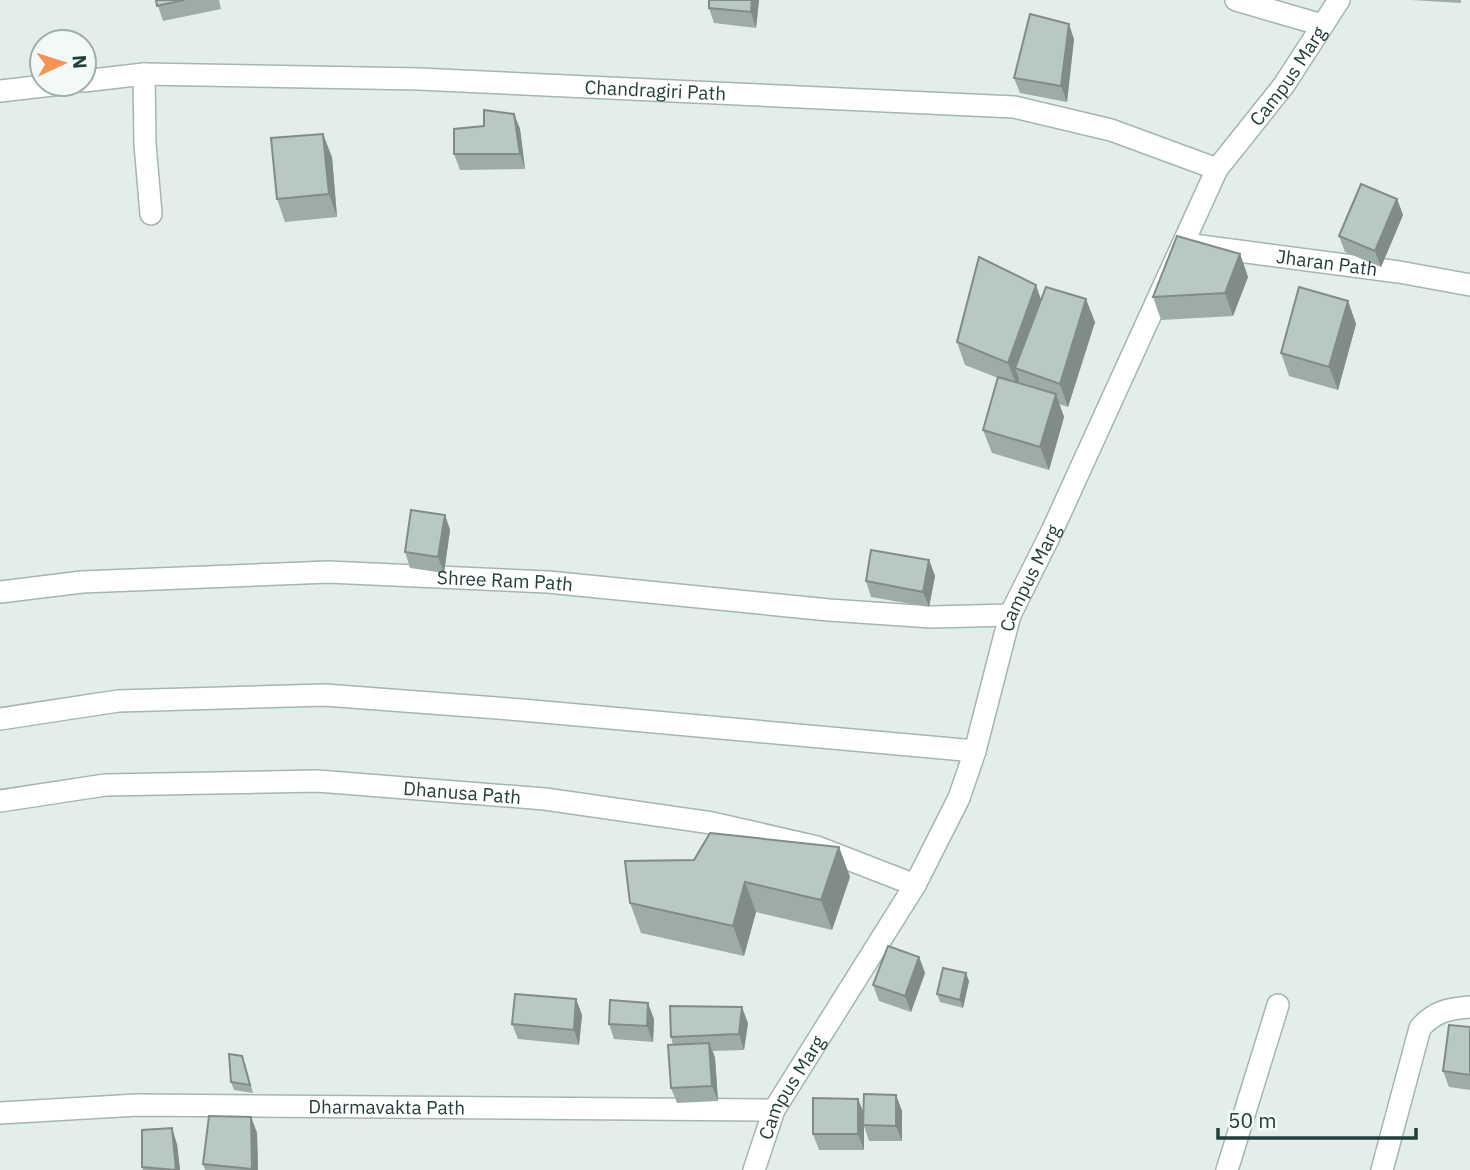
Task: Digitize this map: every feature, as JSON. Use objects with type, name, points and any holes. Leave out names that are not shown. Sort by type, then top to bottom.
[{"type":"street","points":[[1236,0],[1321,25]]},
{"type":"street","name":"Campus Marg","points":[[754,1170],[774,1110],[915,885],[959,798],[975,751],[1010,615],[1052,531],[1217,169],[1284,85],[1339,0]]},
{"type":"street","points":[[144,74],[145,144],[151,214]]},
{"type":"street","name":"Chandragiri Path","points":[[98,79],[144,74],[433,79],[1014,107],[1111,130],[1217,169]]},
{"type":"street","points":[[0,92],[28,88]]},
{"type":"street","name":"Jharan Path","points":[[1184,244],[1399,272],[1470,285]]},
{"type":"street","name":"Shree Ram Path","points":[[0,592],[82,582],[328,572],[548,582],[816,609],[932,617],[1010,615]]},
{"type":"street","points":[[0,719],[118,701],[325,695],[975,751]]},
{"type":"street","name":"Dhanusa Path","points":[[0,801],[105,785],[317,781],[545,799],[712,823],[817,847],[915,885]]},
{"type":"street","points":[[1227,1170],[1278,1005]]},
{"type":"street","points":[[1382,1170],[1420,1028],[1429,1017],[1443,1010],[1470,1007]]},
{"type":"street","name":"Dharmavakta Path","points":[[0,1113],[137,1105],[774,1110]]},
{"type":"building","points":[[156,0],[184,0],[157,6]]},
{"type":"building","points":[[709,0],[752,0],[751,12],[709,8]]},
{"type":"building","points":[[1030,14],[1069,24],[1061,86],[1014,78]]},
{"type":"building","points":[[484,110],[514,114],[520,154],[454,154],[454,129],[484,126]]},
{"type":"building","points":[[323,134],[329,194],[277,199],[271,138]]},
{"type":"building","points":[[1361,184],[1397,199],[1375,251],[1339,236]]},
{"type":"building","points":[[1177,236],[1240,254],[1225,293],[1153,297]]},
{"type":"building","points":[[979,257],[1036,285],[1008,363],[957,342]]},
{"type":"building","points":[[1046,287],[1086,299],[1060,384],[1015,368]]},
{"type":"building","points":[[1299,287],[1348,301],[1329,367],[1281,353]]},
{"type":"building","points":[[998,377],[1056,394],[1040,447],[983,430]]},
{"type":"building","points":[[411,510],[445,515],[438,557],[405,552]]},
{"type":"building","points":[[871,550],[929,560],[923,592],[866,581]]},
{"type":"building","points":[[710,833],[839,847],[821,900],[745,882],[733,926],[630,903],[625,861],[694,860]]},
{"type":"building","points":[[888,946],[919,957],[905,996],[873,985]]},
{"type":"building","points":[[943,968],[966,973],[960,1000],[937,994]]},
{"type":"building","points":[[515,994],[576,999],[574,1030],[512,1024]]},
{"type":"building","points":[[610,1000],[648,1003],[647,1026],[609,1024]]},
{"type":"building","points":[[670,1006],[742,1007],[739,1034],[671,1037]]},
{"type":"building","points":[[1449,1025],[1470,1027],[1470,1075],[1443,1071]]},
{"type":"building","points":[[709,1043],[712,1086],[671,1088],[668,1045]]},
{"type":"building","points":[[229,1054],[242,1056],[250,1085],[231,1082]]},
{"type":"building","points":[[864,1094],[896,1095],[896,1126],[863,1125]]},
{"type":"building","points":[[813,1098],[858,1099],[858,1134],[813,1134]]},
{"type":"building","points":[[209,1116],[251,1117],[252,1169],[203,1164]]},
{"type":"building","points":[[172,1128],[176,1170],[142,1167],[142,1130]]}]
